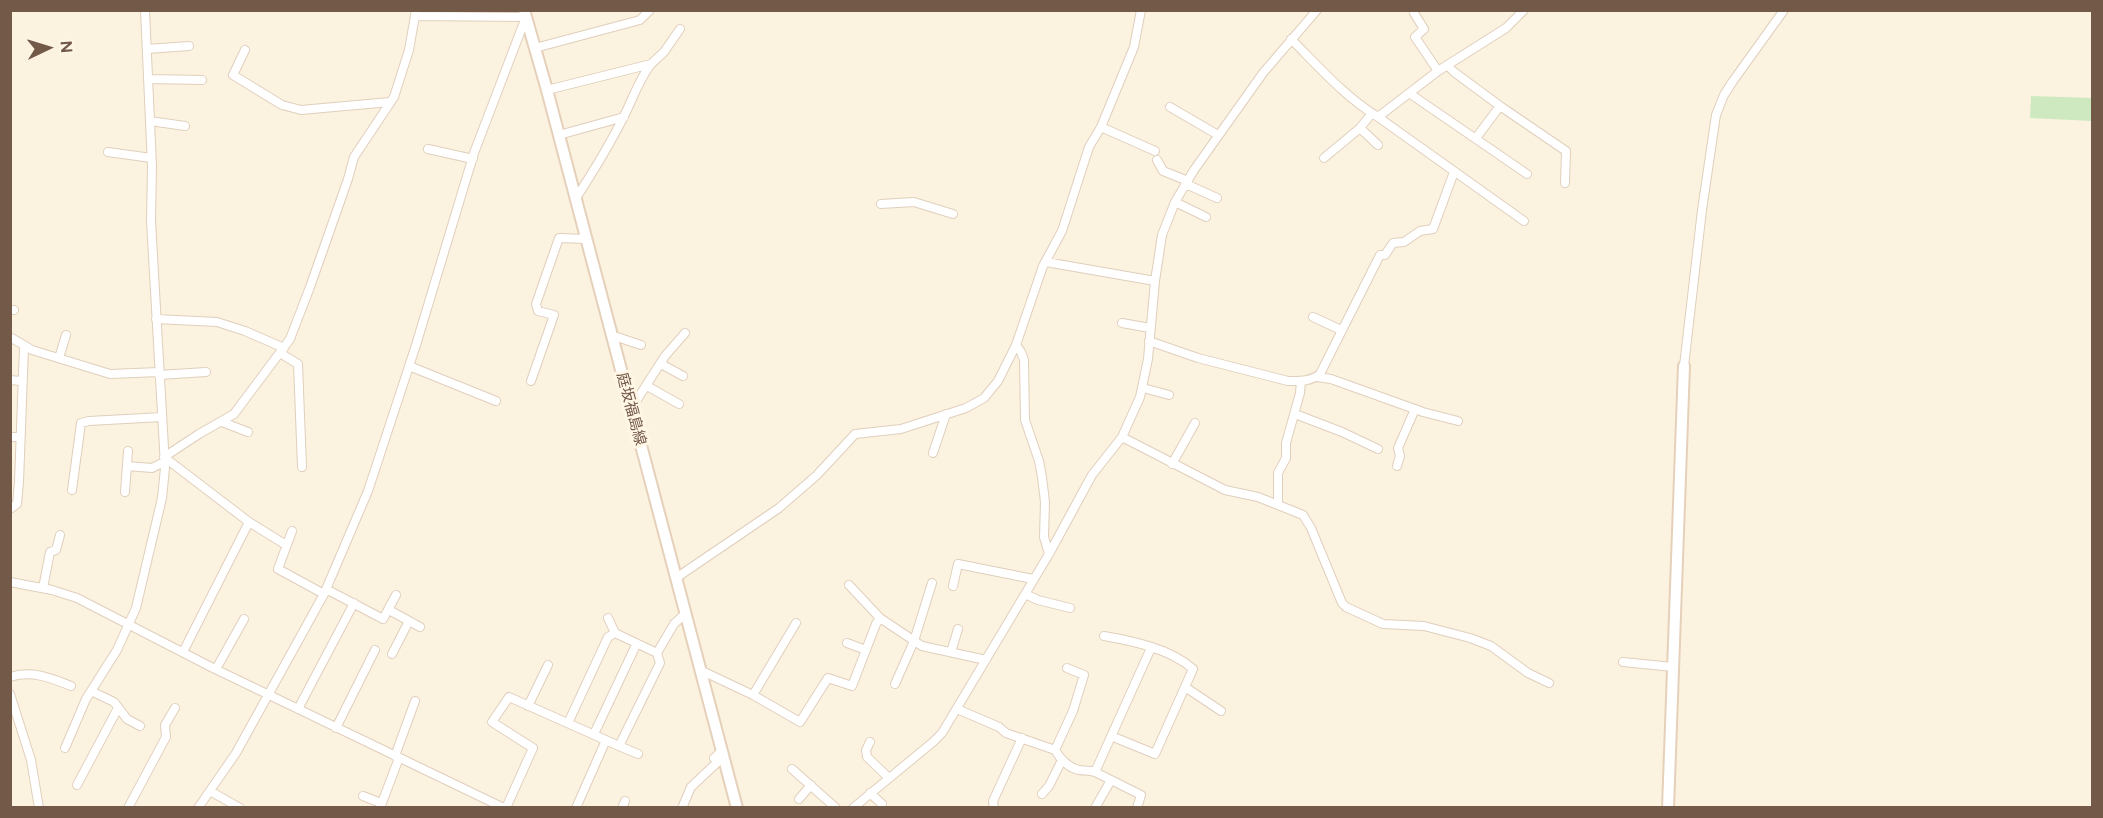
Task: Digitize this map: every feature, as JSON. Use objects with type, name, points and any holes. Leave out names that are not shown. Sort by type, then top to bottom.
[{"type":"main road","name":"庭坂福島線","points":[[527,13],[686,613],[720,755],[736,807]]},
{"type":"main road","points":[[1668,807],[1684,366]]},
{"type":"street","points":[[64,748],[91,691],[117,650],[130,624],[136,608],[164,482],[151,221],[152,158],[145,10]]},
{"type":"street","points":[[535,48],[640,20],[650,10]]},
{"type":"street","points":[[676,578],[779,508],[817,475],[855,434],[901,429],[966,408],[984,398],[998,381],[1016,345],[1046,262],[1069,212],[1089,147],[1101,127],[1134,47],[1141,10]]},
{"type":"street","points":[[853,807],[942,733],[1049,554],[1092,475],[1122,437],[1143,388],[1162,236],[1175,202],[1218,135],[1291,39],[1317,10]]},
{"type":"street","points":[[1324,158],[1375,115],[1409,93],[1438,70],[1506,28],[1524,10]]},
{"type":"street","points":[[1684,366],[1702,210],[1716,115],[1733,81],[1784,10]]},
{"type":"street","points":[[127,466],[152,468],[199,434],[222,422],[241,406],[282,351],[295,328],[354,157],[397,88],[409,50],[416,13],[527,13],[472,159],[368,491],[325,591],[236,753],[198,807]]},
{"type":"street","points":[[1414,13],[1424,29],[1414,36],[1438,70]]},
{"type":"street","points":[[576,198],[624,117],[638,84],[651,64],[664,52],[680,29]]},
{"type":"street","points":[[1291,39],[1327,76],[1375,115],[1524,221]]},
{"type":"street","points":[[147,49],[189,46]]},
{"type":"street","points":[[245,50],[233,75],[291,108],[301,111],[390,102]]},
{"type":"street","points":[[547,90],[651,64]]},
{"type":"street","points":[[1447,65],[1500,106],[1566,151],[1565,183]]},
{"type":"street","points":[[148,79],[202,80]]},
{"type":"street","points":[[1409,93],[1527,174]]},
{"type":"street","points":[[1476,138],[1500,106]]},
{"type":"street","points":[[1170,108],[1218,135]]},
{"type":"street","points":[[559,135],[624,117]]},
{"type":"street","points":[[150,121],[185,126]]},
{"type":"street","points":[[1101,127],[1156,155],[1163,171],[1217,198]]},
{"type":"street","points":[[1360,128],[1378,145]]},
{"type":"street","points":[[428,149],[472,159]]},
{"type":"street","points":[[108,152],[152,158]]},
{"type":"street","points":[[1317,377],[1380,255],[1385,255],[1393,243],[1404,242],[1420,231],[1433,229],[1454,172]]},
{"type":"street","points":[[881,204],[914,202],[954,214]]},
{"type":"street","points":[[1175,202],[1206,217]]},
{"type":"street","points":[[531,381],[554,315],[538,311],[536,304],[559,238],[587,239]]},
{"type":"street","points":[[1046,262],[1155,281]]},
{"type":"street","points":[[1313,317],[1341,330]]},
{"type":"street","points":[[156,319],[217,322],[245,331],[282,351],[298,364],[302,467]]},
{"type":"street","points":[[1122,323],[1150,328]]},
{"type":"street","points":[[631,409],[665,356],[685,333]]},
{"type":"street","points":[[59,358],[66,335]]},
{"type":"street","points":[[612,338],[617,337],[641,345]]},
{"type":"street","points":[[10,338],[24,347],[116,374],[206,372]]},
{"type":"street","points":[[1149,341],[1198,358],[1279,379],[1301,381],[1317,377],[1331,379],[1415,409],[1458,421]]},
{"type":"street","points":[[1016,345],[1024,360],[1025,420],[1042,477],[1045,502],[1044,537],[1049,554]]},
{"type":"street","points":[[10,509],[17,504],[24,347]]},
{"type":"street","points":[[661,364],[683,376]]},
{"type":"street","points":[[409,366],[496,401]]},
{"type":"street","points":[[10,380],[21,381]]},
{"type":"street","points":[[1278,505],[1278,473],[1286,458],[1286,443],[1295,414],[1301,381]]},
{"type":"street","points":[[647,386],[680,404]]},
{"type":"street","points":[[1143,388],[1169,395]]},
{"type":"street","points":[[1396,466],[1400,456],[1398,448],[1415,409]]},
{"type":"street","points":[[933,453],[946,414]]},
{"type":"street","points":[[1295,414],[1378,449]]},
{"type":"street","points":[[72,490],[81,423],[162,417]]},
{"type":"street","points":[[222,422],[248,432]]},
{"type":"street","points":[[1172,464],[1195,423]]},
{"type":"street","points":[[10,437],[20,437]]},
{"type":"street","points":[[1122,437],[1225,490],[1258,497],[1299,512],[1306,519],[1346,607],[1383,624],[1424,626],[1470,638],[1491,646],[1528,673],[1549,683]]},
{"type":"street","points":[[125,492],[128,451]]},
{"type":"street","points":[[164,460],[249,522],[286,545]]},
{"type":"street","points":[[183,652],[249,522]]},
{"type":"street","points":[[292,531],[278,569],[354,603],[383,619],[396,595]]},
{"type":"street","points":[[43,588],[50,552],[58,547],[60,535]]},
{"type":"street","points":[[953,585],[958,564],[1033,579]]},
{"type":"street","points":[[10,582],[43,588],[77,598],[336,728],[505,807],[533,748],[492,722],[509,697],[638,754]]},
{"type":"street","points":[[895,684],[914,641],[932,583]]},
{"type":"street","points":[[849,585],[880,618],[914,641],[929,648],[986,660]]},
{"type":"street","points":[[1025,594],[1038,600],[1070,608]]},
{"type":"street","points":[[298,709],[354,603]]},
{"type":"street","points":[[389,610],[420,627]]},
{"type":"street","points":[[619,746],[660,663],[657,653],[674,624],[686,613]]},
{"type":"street","points":[[608,618],[615,633],[636,645],[657,653]]},
{"type":"street","points":[[700,670],[753,694],[800,722],[828,678],[852,686],[880,618]]},
{"type":"street","points":[[216,669],[244,620]]},
{"type":"street","points":[[392,654],[409,621]]},
{"type":"street","points":[[753,694],[796,623]]},
{"type":"street","points":[[951,652],[958,629]]},
{"type":"street","points":[[568,723],[608,637],[615,633]]},
{"type":"street","points":[[1104,636],[1135,641],[1181,658],[1193,669],[1155,754],[1111,736]]},
{"type":"street","points":[[847,643],[866,650]]},
{"type":"street","points":[[594,734],[636,645]]},
{"type":"street","points":[[1095,772],[1151,648]]},
{"type":"street","points":[[336,728],[375,650]]},
{"type":"street","points":[[1623,662],[1673,667]]},
{"type":"street","points":[[528,706],[548,665]]},
{"type":"street","points":[[1055,750],[1073,711],[1084,675],[1067,668]]},
{"type":"street","points":[[10,676],[30,674],[71,686]]},
{"type":"street","points":[[1185,687],[1221,711]]},
{"type":"street","points":[[91,691],[114,702],[127,719],[140,726]]},
{"type":"street","points":[[10,694],[31,760],[39,807]]},
{"type":"street","points":[[363,795],[380,805],[415,701]]},
{"type":"street","points":[[77,785],[118,708]]},
{"type":"street","points":[[128,807],[166,737],[165,725],[175,708]]},
{"type":"street","points":[[957,709],[999,727],[1006,733],[1055,750],[1062,760],[1078,770],[1095,772],[1141,795],[1137,807]]},
{"type":"street","points":[[994,807],[993,801],[1022,738]]},
{"type":"street","points":[[576,807],[606,740]]},
{"type":"street","points":[[870,742],[866,750],[867,757],[889,778]]},
{"type":"street","points":[[682,807],[691,787],[720,755]]},
{"type":"street","points":[[1042,794],[1049,786],[1062,760]]},
{"type":"street","points":[[792,769],[836,807]]},
{"type":"street","points":[[1095,807],[1112,780]]},
{"type":"street","points":[[799,799],[811,785]]},
{"type":"street","points":[[210,790],[240,807]]},
{"type":"street","points":[[870,793],[882,804]]},
{"type":"green space","points":[[2031,96],[2092,98],[2092,121],[2030,118]]}]
